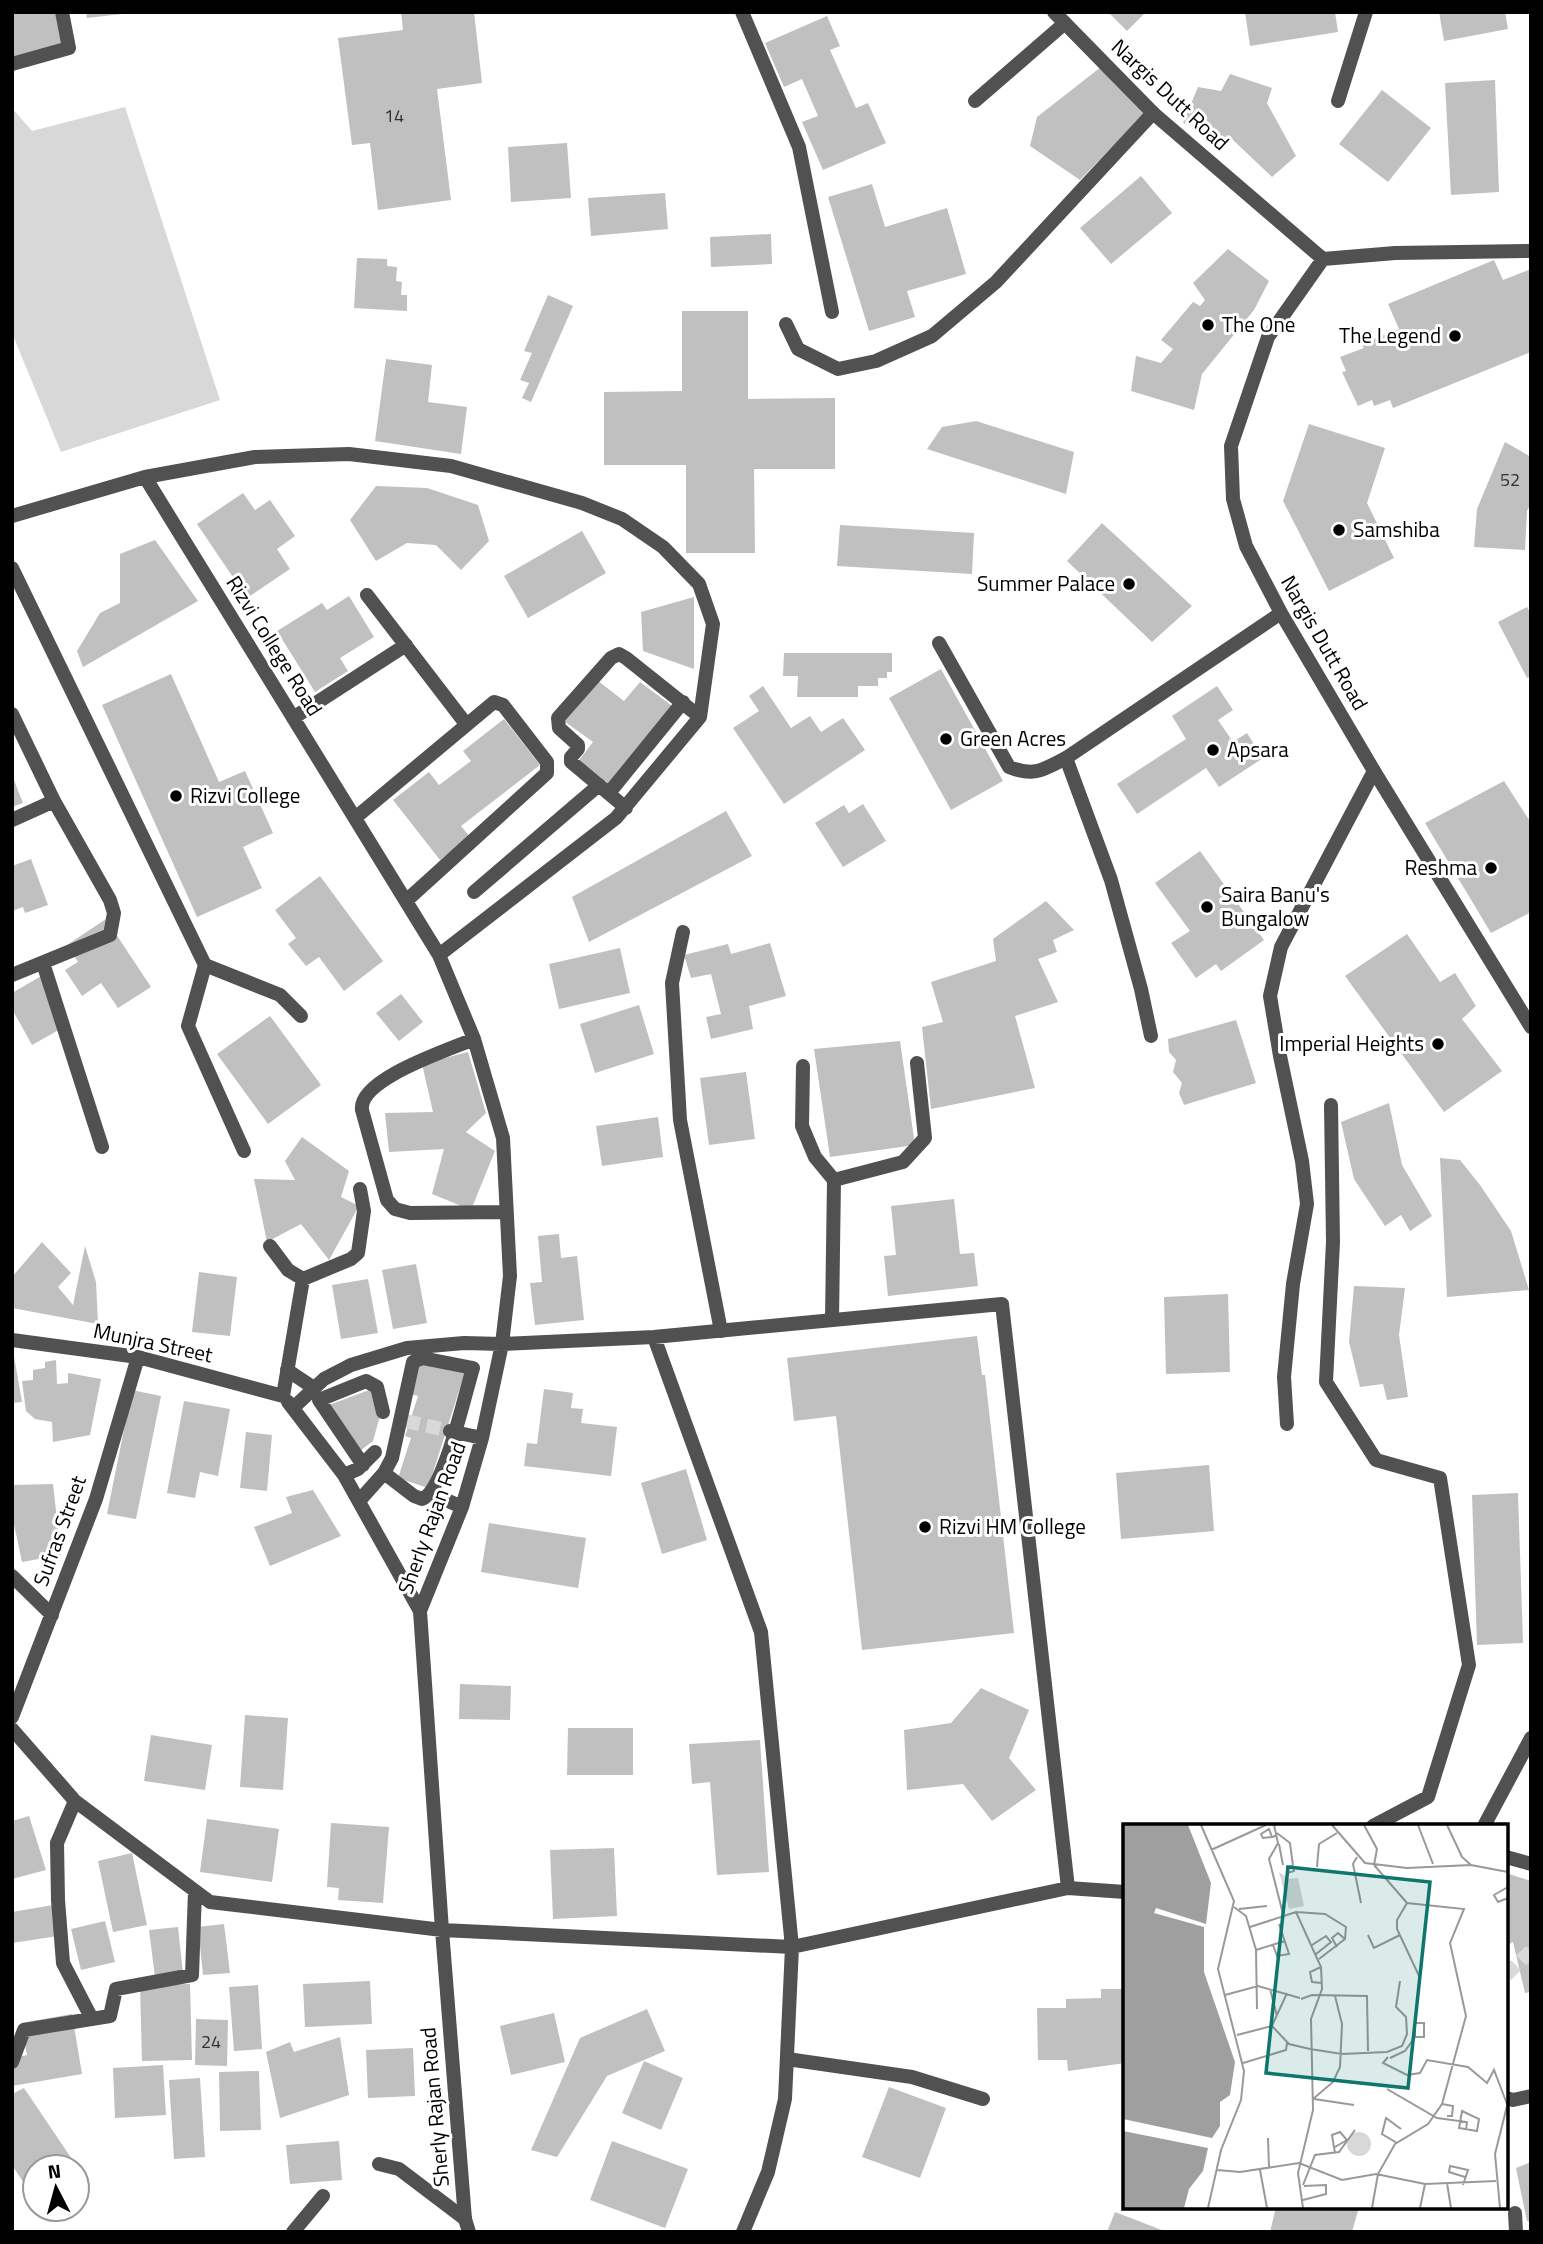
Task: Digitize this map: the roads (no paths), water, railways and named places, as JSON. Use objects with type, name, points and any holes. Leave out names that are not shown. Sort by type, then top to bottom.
[{"type":"street","points":[[12,64],[69,48],[62,12]]},
{"type":"street","points":[[742,12],[799,147],[832,312]]},
{"type":"street","points":[[1338,101],[1366,12]]},
{"type":"street","points":[[975,102],[1060,18]]},
{"type":"street","name":"Nargis Dutt Road","points":[[1060,18],[1153,113],[1323,259],[1268,337],[1231,446],[1233,499],[1246,546],[1281,612],[1374,771],[1531,1027]]},
{"type":"street","points":[[786,324],[798,349],[838,369],[876,361],[932,336],[996,282],[1153,113]]},
{"type":"street","points":[[1323,259],[1395,253],[1531,251]]},
{"type":"street","points":[[12,516],[145,477],[255,457],[348,454],[451,466],[582,503],[622,519],[663,547],[699,584],[713,624],[700,717],[626,808],[439,955]]},
{"type":"street","name":"Rizvi College Road","points":[[145,477],[439,955]]},
{"type":"street","points":[[12,568],[205,965],[188,1026],[244,1151]]},
{"type":"street","points":[[367,595],[466,724]]},
{"type":"street","points":[[939,643],[1009,767],[1024,773],[1040,771],[1066,758],[1281,612]]},
{"type":"street","points":[[293,718],[406,645]]},
{"type":"street","points":[[626,808],[571,762],[578,745],[559,728],[557,721],[611,657],[622,655],[700,717]]},
{"type":"street","points":[[474,892],[604,789],[683,702]]},
{"type":"street","points":[[355,818],[490,704],[499,703],[547,762],[547,773],[406,901]]},
{"type":"street","points":[[12,714],[54,801],[110,900],[114,913],[110,935],[12,975]]},
{"type":"street","points":[[1066,758],[1111,880],[1151,1036]]},
{"type":"street","points":[[1287,1424],[1284,1377],[1293,1284],[1307,1204],[1303,1161],[1270,996],[1281,947],[1374,771]]},
{"type":"street","points":[[12,820],[54,801]]},
{"type":"street","points":[[684,932],[672,983],[680,1120],[720,1331]]},
{"type":"street","name":"Sherly Rajan Road","points":[[439,955],[474,1040],[503,1138],[510,1276],[502,1344],[482,1438],[462,1507],[420,1611],[442,1930],[467,2225]]},
{"type":"street","points":[[43,962],[102,1147]]},
{"type":"street","points":[[205,965],[280,995],[301,1016]]},
{"type":"street","points":[[474,1040],[386,1077],[366,1094],[361,1103],[362,1110],[387,1200],[395,1209],[410,1213],[506,1212]]},
{"type":"street","points":[[834,1180],[903,1162],[925,1138],[917,1063]]},
{"type":"street","points":[[803,1066],[802,1126],[814,1157],[834,1180],[832,1320]]},
{"type":"street","points":[[1331,1105],[1333,1242],[1326,1382],[1376,1460],[1440,1478],[1469,1665],[1428,1797],[1377,1824]]},
{"type":"street","points":[[303,1279],[351,1259],[358,1253],[364,1211],[360,1189]]},
{"type":"street","points":[[270,1246],[288,1270],[303,1279]]},
{"type":"street","points":[[303,1279],[283,1396],[297,1403],[344,1475],[420,1611]]},
{"type":"street","points":[[297,1403],[317,1394],[324,1379],[351,1365],[407,1348],[455,1343],[502,1344],[654,1337],[1002,1304],[1068,1888]]},
{"type":"street","points":[[654,1337],[761,1632],[792,1947],[785,2099],[768,2172],[743,2232]]},
{"type":"street","name":"Munjra Street","points":[[12,1340],[138,1357],[283,1396]]},
{"type":"street","name":"Sufras Street","points":[[12,1717],[96,1499],[138,1357]]},
{"type":"street","points":[[359,1501],[384,1473],[392,1458],[404,1420],[413,1362],[422,1358],[496,1372]]},
{"type":"street","points":[[384,1473],[414,1496],[422,1499],[430,1493],[443,1471],[452,1431],[473,1368]]},
{"type":"street","points":[[286,1375],[322,1397],[366,1381],[377,1387],[383,1412]]},
{"type":"street","points":[[317,1394],[363,1465]]},
{"type":"street","points":[[452,1431],[482,1438]]},
{"type":"street","points":[[344,1475],[363,1465],[374,1452]]},
{"type":"street","points":[[430,1493],[462,1507]]},
{"type":"street","points":[[12,1576],[52,1615]]},
{"type":"street","points":[[12,1729],[75,1801],[210,1902],[442,1930],[792,1947],[1068,1888],[1123,1892]]},
{"type":"street","points":[[1485,1824],[1531,1738]]},
{"type":"street","points":[[75,1801],[57,1843],[58,1900],[64,1963],[92,2019]]},
{"type":"street","points":[[1508,1858],[1531,1864]]},
{"type":"street","points":[[12,2062],[24,2030],[110,2016],[116,1989],[192,1975],[195,1891]]},
{"type":"street","points":[[786,2059],[912,2077],[984,2099]]},
{"type":"street","points":[[1510,2099],[1531,2096]]},
{"type":"street","points":[[379,2164],[399,2169],[467,2225]]},
{"type":"street","points":[[293,2232],[323,2196]]},
{"type":"street","points":[[1515,2214],[1516,2232]]},
{"type":"tunnel","points":[[406,1421],[450,1431]]},
{"type":"tunnel","points":[[1508,1973],[1531,1951]]},
{"type":"place","name":"The One","points":[[1208,325]]},
{"type":"place","name":"The Legend","points":[[1455,336]]},
{"type":"place","name":"Samshiba","points":[[1339,530]]},
{"type":"place","name":"Summer Palace","points":[[1129,584]]},
{"type":"place","name":"Green Acres","points":[[946,739]]},
{"type":"place","name":"Apsara","points":[[1213,750]]},
{"type":"place","name":"Rizvi College","points":[[176,796]]},
{"type":"place","name":"Reshma","points":[[1491,868]]},
{"type":"place","name":"Saira Banu's Bungalow","points":[[1207,907]]},
{"type":"place","name":"Imperial Heights","points":[[1438,1044]]},
{"type":"place","name":"Rizvi HM College","points":[[925,1527]]}]
